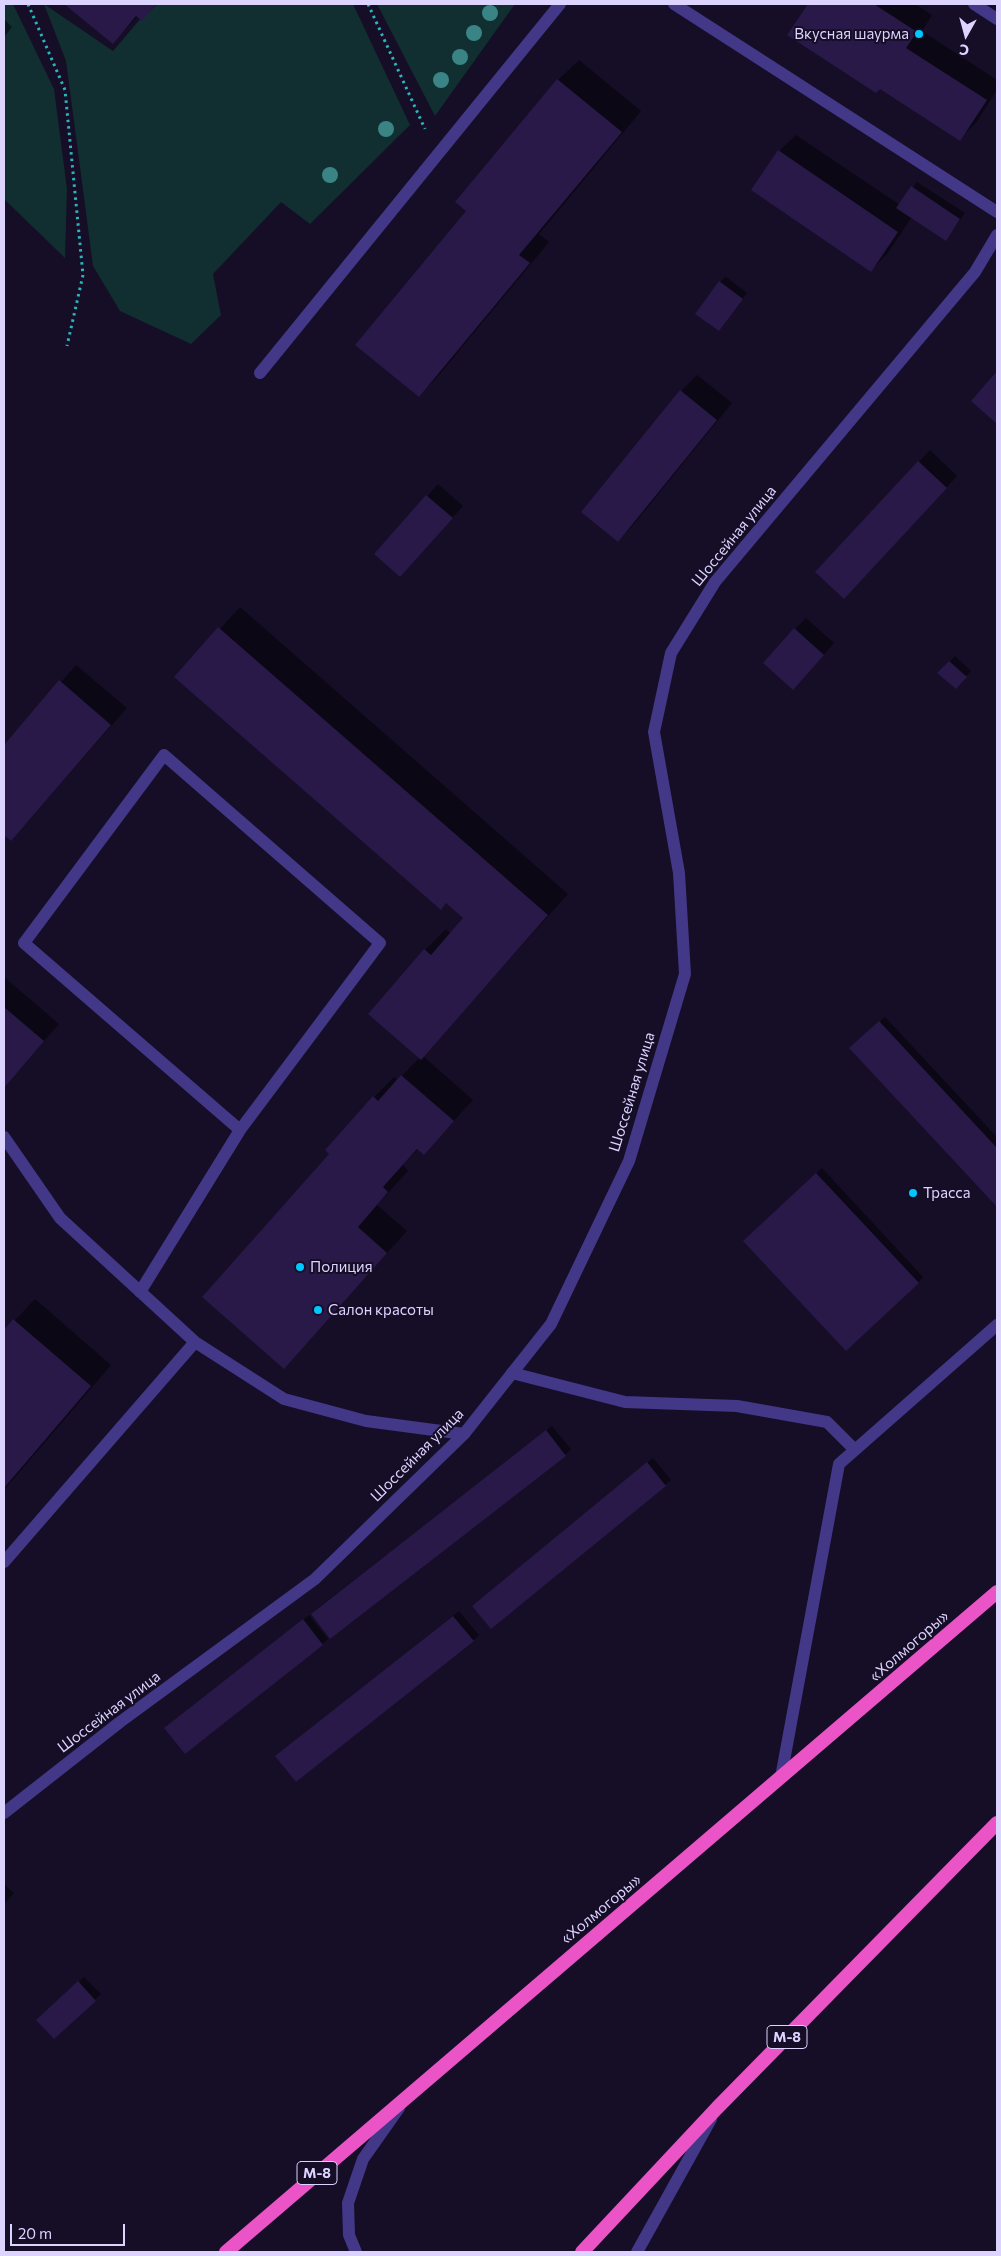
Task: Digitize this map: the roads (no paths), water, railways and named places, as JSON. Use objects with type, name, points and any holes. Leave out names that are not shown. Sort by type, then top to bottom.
[{"type":"highway","name":"«Холмогоры»","points":[[226,2252],[997,1592]]},
{"type":"highway","name":"М-8","points":[[582,2252],[717,2108],[997,1824]]},
{"type":"street","points":[[260,373],[560,4]]},
{"type":"street","points":[[674,4],[997,212]]},
{"type":"street","points":[[974,4],[997,19]]},
{"type":"street","name":"Шоссейная улица","points":[[4,1813],[120,1722],[315,1579],[464,1434],[551,1324],[629,1161],[685,974],[679,873],[654,732],[671,653],[715,582],[975,272],[997,235]]},
{"type":"street","points":[[140,1292],[240,1130],[380,943],[164,755],[24,942],[240,1130]]},
{"type":"street","points":[[4,1137],[60,1218],[195,1342],[284,1399],[366,1421],[464,1434]]},
{"type":"street","points":[[781,1777],[839,1464],[997,1325]]},
{"type":"street","points":[[4,1562],[195,1342]]},
{"type":"street","points":[[512,1373],[625,1402],[737,1406],[827,1422],[855,1450]]},
{"type":"street","points":[[356,2252],[349,2235],[348,2203],[363,2159],[409,2094]]},
{"type":"street","points":[[637,2252],[717,2108]]},
{"type":"place","name":"Вкусная шаурма","points":[[919,34]]},
{"type":"place","name":"Трасса","points":[[913,1193]]},
{"type":"place","name":"Полиция","points":[[300,1267]]},
{"type":"place","name":"Салон красоты","points":[[318,1310]]}]
